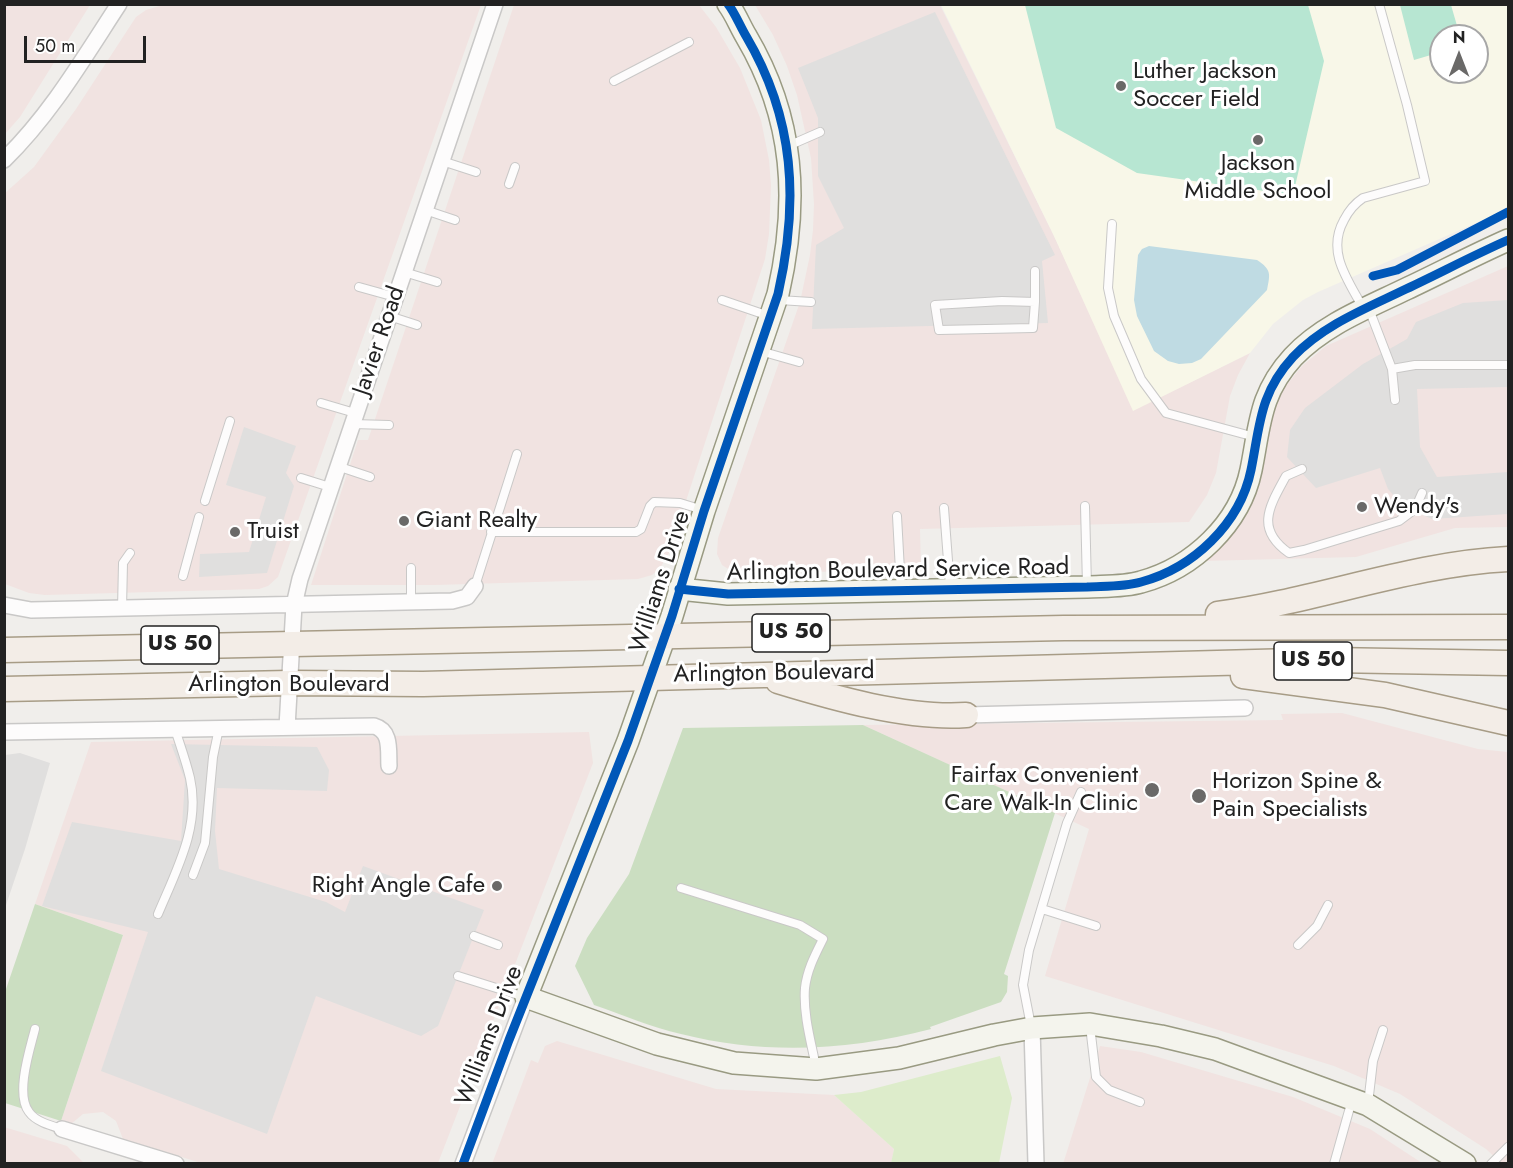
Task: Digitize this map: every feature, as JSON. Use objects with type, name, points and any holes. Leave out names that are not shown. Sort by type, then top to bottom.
[{"type":"main road","points":[[1064,628],[1185,618],[1248,610],[1309,598],[1441,566],[1509,559]]},
{"type":"main road","name":"Arlington Boulevard","points":[[4,650],[1064,628],[1509,627]]},
{"type":"main road","name":"Arlington Boulevard","points":[[4,689],[290,683],[423,684],[1330,660],[1509,663]]},
{"type":"main road","points":[[1118,667],[1313,683],[1413,700],[1509,723]]},
{"type":"main road","points":[[756,674],[838,698],[926,715],[966,715]]},
{"type":"street","points":[[4,160],[50,109],[118,4]]},
{"type":"street","name":"Javier Road","points":[[286,727],[294,604],[300,579],[495,4]]},
{"type":"street","name":"Williams Drive","points":[[463,1164],[526,997],[628,741],[773,309],[786,260],[791,186],[787,146],[777,103],[768,78],[731,6]]},
{"type":"street","name":"Arlington Boulevard Service Road","points":[[679,589],[728,594],[1087,587],[1139,583],[1157,577],[1196,556],[1209,544],[1243,496],[1266,400],[1277,378],[1292,358],[1328,329],[1366,308],[1509,240]]},
{"type":"street","points":[[4,605],[31,610],[461,600],[467,597],[475,586]]},
{"type":"street","points":[[966,715],[1245,708]]},
{"type":"street","points":[[4,732],[364,726],[381,728],[385,732],[389,766]]},
{"type":"street","points":[[526,997],[657,1044],[734,1063],[816,1069],[899,1058],[1032,1028],[1090,1024],[1161,1036],[1215,1049],[1360,1102],[1465,1164]]},
{"type":"street","points":[[1032,1028],[1036,1164]]},
{"type":"street","points":[[62,1129],[176,1164]]},
{"type":"lane","points":[[1379,4],[1425,181],[1363,198],[1354,204],[1337,233],[1338,259],[1366,308],[1392,369],[1395,400]]},
{"type":"lane","points":[[614,81],[689,42]]},
{"type":"lane","points":[[787,146],[820,132]]},
{"type":"lane","points":[[442,161],[476,172]]},
{"type":"lane","points":[[509,184],[514,167]]},
{"type":"lane","points":[[425,210],[455,220]]},
{"type":"lane","points":[[1112,224],[1108,288],[1114,316],[1141,379],[1166,413],[1256,437]]},
{"type":"lane","points":[[1035,271],[1035,302],[1033,328],[939,330],[935,305],[1002,301],[1035,302]]},
{"type":"lane","points":[[404,272],[436,282]]},
{"type":"lane","points":[[359,287],[395,297]]},
{"type":"lane","points":[[722,300],[773,309],[811,302]]},
{"type":"lane","points":[[389,316],[417,325]]},
{"type":"lane","points":[[759,350],[799,362]]},
{"type":"lane","points":[[1392,369],[1415,365],[1509,365]]},
{"type":"lane","points":[[321,403],[354,418],[389,425]]},
{"type":"lane","points":[[204,501],[230,421]]},
{"type":"lane","points":[[475,586],[517,454]]},
{"type":"lane","points":[[338,466],[370,477]]},
{"type":"lane","points":[[1302,469],[1286,476],[1269,513],[1268,531],[1275,543],[1289,553],[1399,521],[1416,508],[1422,493]]},
{"type":"lane","points":[[301,478],[330,487]]},
{"type":"lane","points":[[491,532],[636,532],[641,529],[650,506],[654,502],[680,503],[704,511]]},
{"type":"lane","points":[[1085,506],[1087,587]]},
{"type":"lane","points":[[944,508],[950,589]]},
{"type":"lane","points":[[897,516],[901,590]]},
{"type":"lane","points":[[183,576],[199,518]]},
{"type":"lane","points":[[122,609],[123,563],[130,553]]},
{"type":"lane","points":[[411,568],[411,602]]},
{"type":"lane","points":[[193,874],[205,843],[213,757],[219,728]]},
{"type":"lane","points":[[158,914],[185,850],[192,820],[190,780],[175,729]]},
{"type":"lane","points":[[1032,1028],[1023,985],[1029,950],[1067,823],[1081,792]]},
{"type":"lane","points":[[681,888],[800,925],[823,939],[811,964],[805,988],[807,1021],[816,1069]]},
{"type":"lane","points":[[1298,945],[1317,926],[1328,905]]},
{"type":"lane","points":[[1042,909],[1096,926]]},
{"type":"lane","points":[[474,936],[498,945]]},
{"type":"lane","points":[[458,976],[526,997]]},
{"type":"lane","points":[[1090,1024],[1096,1077],[1109,1090],[1140,1102]]},
{"type":"lane","points":[[35,1029],[26,1063],[23,1092],[28,1112],[42,1122],[62,1129]]},
{"type":"lane","points":[[1334,1164],[1360,1102],[1383,1030]]},
{"type":"lane","points":[[1491,1164],[1509,1148]]},
{"type":"shaded area","points":[[5,4],[90,5],[20,117],[5,134]]},
{"type":"shaded area","points":[[166,4],[481,5],[278,577],[268,586],[259,589],[45,595],[29,593],[5,584],[4,194],[34,167],[76,109],[136,17],[146,10]]},
{"type":"shaded area","points":[[514,5],[699,5],[716,27],[740,68],[761,120],[769,160],[771,185],[769,234],[765,259],[669,553],[660,568],[652,575],[638,579],[435,585],[311,585],[358,440],[368,440]]},
{"type":"shaded area","points":[[755,5],[940,5],[1136,409],[1250,353],[1230,396],[1216,473],[1207,495],[1189,522],[920,529],[921,569],[740,574],[722,565],[717,554],[718,538],[800,302],[813,230],[811,158],[797,95],[773,35]]},
{"type":"shaded area","name":"Jackson Middle School","points":[[941,5],[1508,5],[1508,209],[1303,300],[1273,324],[1250,353],[1133,411],[1054,236]]},
{"type":"shaded area","points":[[935,12],[1055,255],[1042,261],[1048,323],[812,329],[816,245],[844,228],[818,176],[818,118],[798,68]]},
{"type":"shaded area","points":[[1508,266],[1508,527],[1455,528],[1356,557],[1203,561],[1277,401],[1302,366],[1326,346]]},
{"type":"shaded area","points":[[1508,300],[1508,387],[1417,389],[1420,447],[1437,477],[1508,472],[1508,514],[1432,519],[1404,507],[1388,489],[1380,468],[1316,488],[1287,457],[1290,430],[1305,408],[1363,364],[1407,339],[1416,322],[1463,303]]},
{"type":"shaded area","points":[[244,427],[296,446],[286,473],[294,486],[267,573],[199,577],[200,554],[249,552],[266,497],[226,485]]},
{"type":"shaded area","points":[[1342,713],[1478,749],[1508,752],[1508,1163],[1501,1163],[1486,1149],[1400,1094],[1334,1066],[1045,976],[1089,829],[863,725],[1283,720],[1281,714]]},
{"type":"shaded area","points":[[589,732],[593,763],[438,1163],[201,1163],[123,1139],[116,1121],[103,1112],[83,1114],[71,1124],[61,1121],[123,935],[35,904],[91,742]]},
{"type":"shaded area","points":[[171,744],[317,747],[329,770],[327,791],[217,788],[215,831],[219,869],[326,902],[345,912],[363,866],[484,910],[438,1026],[421,1036],[316,996],[267,1134],[101,1071],[148,932],[42,906],[72,822],[181,841],[185,780]]},
{"type":"shaded area","points":[[20,753],[50,763],[5,908],[5,755]]},
{"type":"shaded area","points":[[557,1041],[716,1089],[834,1095],[894,1149],[891,1164],[492,1164],[531,1060],[538,1063],[545,1046]]},
{"type":"shaded area","points":[[1100,1046],[1141,1052],[1293,1097],[1370,1129],[1422,1163],[1063,1164]]},
{"type":"shaded area","points":[[4,1127],[67,1146],[84,1163],[5,1163]]},
{"type":"green space","points":[[1025,5],[1308,5],[1324,61],[1293,195],[1137,173],[1056,128]]},
{"type":"green space","points":[[1400,5],[1451,5],[1457,24],[1429,24],[1429,56],[1414,60]]},
{"type":"green space","points":[[863,725],[1055,813],[1004,974],[1008,976],[1007,992],[1001,1002],[930,1027],[931,1029],[869,1042],[806,1048],[712,1041],[659,1028],[594,1005],[575,966],[587,938],[629,874],[683,728]]},
{"type":"green space","points":[[35,904],[123,935],[61,1121],[5,1103],[5,992]]},
{"type":"green space","points":[[1000,1056],[1012,1098],[999,1163],[891,1163],[894,1149],[834,1095],[861,1092]]},
{"type":"water","points":[[1149,246],[1257,260],[1269,273],[1267,290],[1201,359],[1192,363],[1179,364],[1168,361],[1154,351],[1137,316],[1134,300],[1138,255],[1142,249]]},
{"type":"cycle path","points":[[463,1164],[509,1040],[628,741],[672,616],[704,511],[778,294],[789,227],[790,194],[783,130],[775,98],[762,67],[728,4]]},
{"type":"cycle path","points":[[1373,276],[1397,270],[1508,212]]},
{"type":"cycle path","points":[[679,589],[728,594],[1087,587],[1128,585],[1160,575],[1196,555],[1225,525],[1236,508],[1251,470],[1259,425],[1267,397],[1273,384],[1293,357],[1318,336],[1346,318],[1508,240]]},
{"type":"place","name":"Luther Jackson Soccer Field","points":[[1121,86]]},
{"type":"place","name":"Jackson Middle School","points":[[1258,140]]},
{"type":"place","name":"Wendy's","points":[[1362,507]]},
{"type":"place","name":"Giant Realty","points":[[404,521]]},
{"type":"place","name":"Truist","points":[[235,532]]},
{"type":"place","name":"Fairfax Convenient Care Walk-In Clinic","points":[[1152,790]]},
{"type":"place","name":"Horizon Spine & Pain Specialists","points":[[1199,796]]},
{"type":"place","name":"Right Angle Cafe","points":[[497,886]]}]
